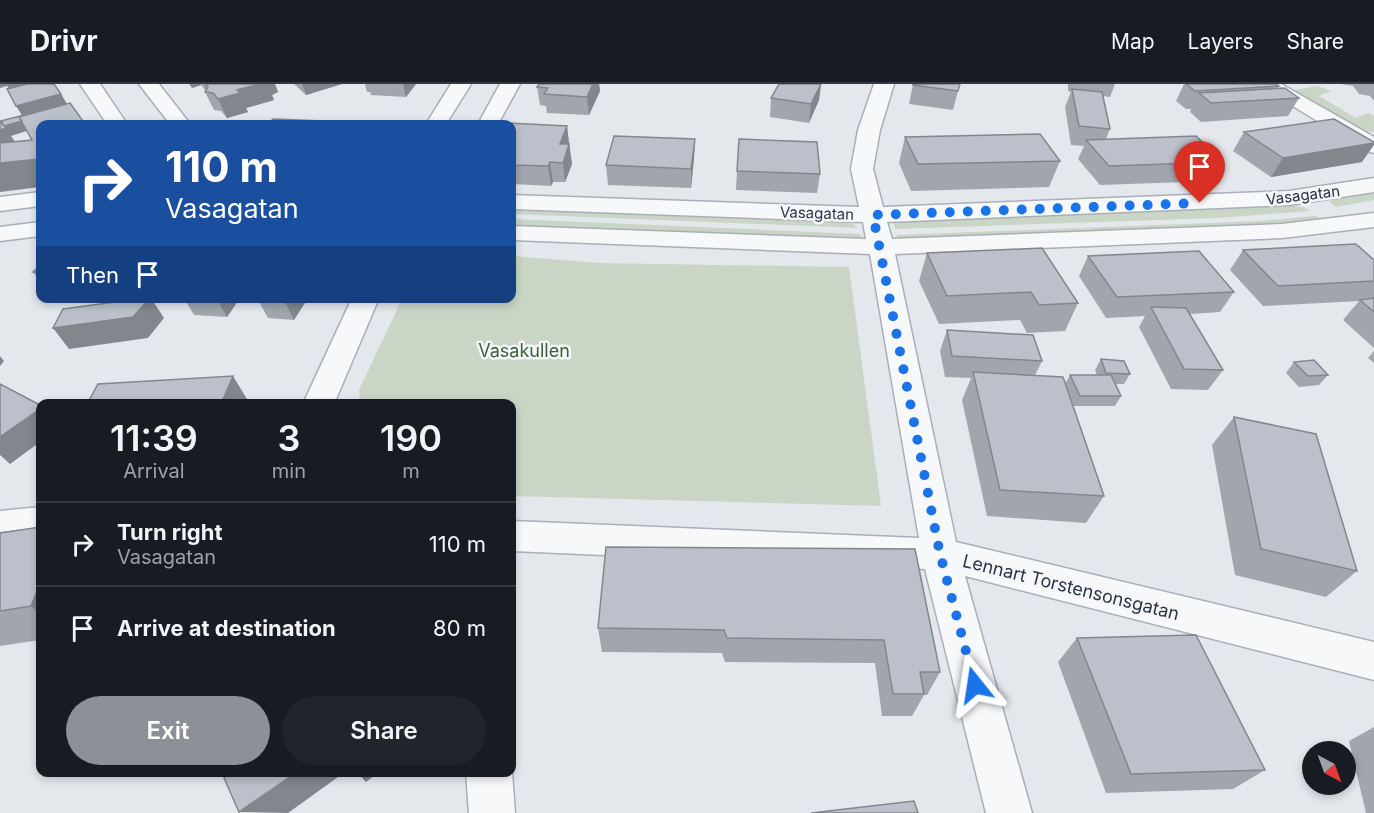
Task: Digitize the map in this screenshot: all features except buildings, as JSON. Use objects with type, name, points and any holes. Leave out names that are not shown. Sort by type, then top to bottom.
[{"type":"street","points":[[90,84],[114,120]]},
{"type":"street","points":[[149,84],[177,120]]},
{"type":"street","points":[[438,120],[461,84]]},
{"type":"street","points":[[490,120],[510,84]]},
{"type":"street","points":[[884,84],[869,130],[862,169],[881,247],[940,554],[1009,813]]},
{"type":"street","points":[[1267,84],[1374,146]]},
{"type":"street","name":"Vasagatan","points":[[516,202],[873,215],[1200,203],[1310,195],[1374,185]]},
{"type":"street","points":[[1310,195],[1374,244]]},
{"type":"street","points":[[0,204],[36,200]]},
{"type":"street","name":"Vasagatan","points":[[516,233],[881,247],[1282,231],[1349,225],[1374,220]]},
{"type":"street","points":[[0,234],[36,230]]},
{"type":"street","points":[[320,399],[364,303]]},
{"type":"street","points":[[0,526],[36,522]]},
{"type":"street","name":"Lennart Torstensonsgatan","points":[[516,536],[940,554],[1374,662]]},
{"type":"street","points":[[489,777],[492,813]]},
{"type":"green space","points":[[1318,86],[1331,91],[1319,96],[1356,118],[1369,113],[1374,116],[1374,132],[1364,131],[1294,90]]},
{"type":"green space","points":[[1374,192],[1374,200],[1336,207],[1330,202],[1332,199]]},
{"type":"green space","points":[[516,206],[850,221],[858,228],[516,214]]},
{"type":"green space","points":[[1304,207],[1310,211],[1217,218],[895,229],[894,224],[900,221]]},
{"type":"green space","points":[[1315,216],[1320,218],[1322,223],[901,242],[896,235],[1261,221]]},
{"type":"green space","points":[[516,219],[860,234],[861,240],[516,227]]},
{"type":"green space","name":"Vasakullen","points":[[516,256],[598,263],[849,267],[881,506],[516,496],[516,399],[360,399],[359,390],[400,303],[516,303]]},
{"type":"route","points":[[975,685],[940,554],[886,270],[873,215],[1200,203]]}]
